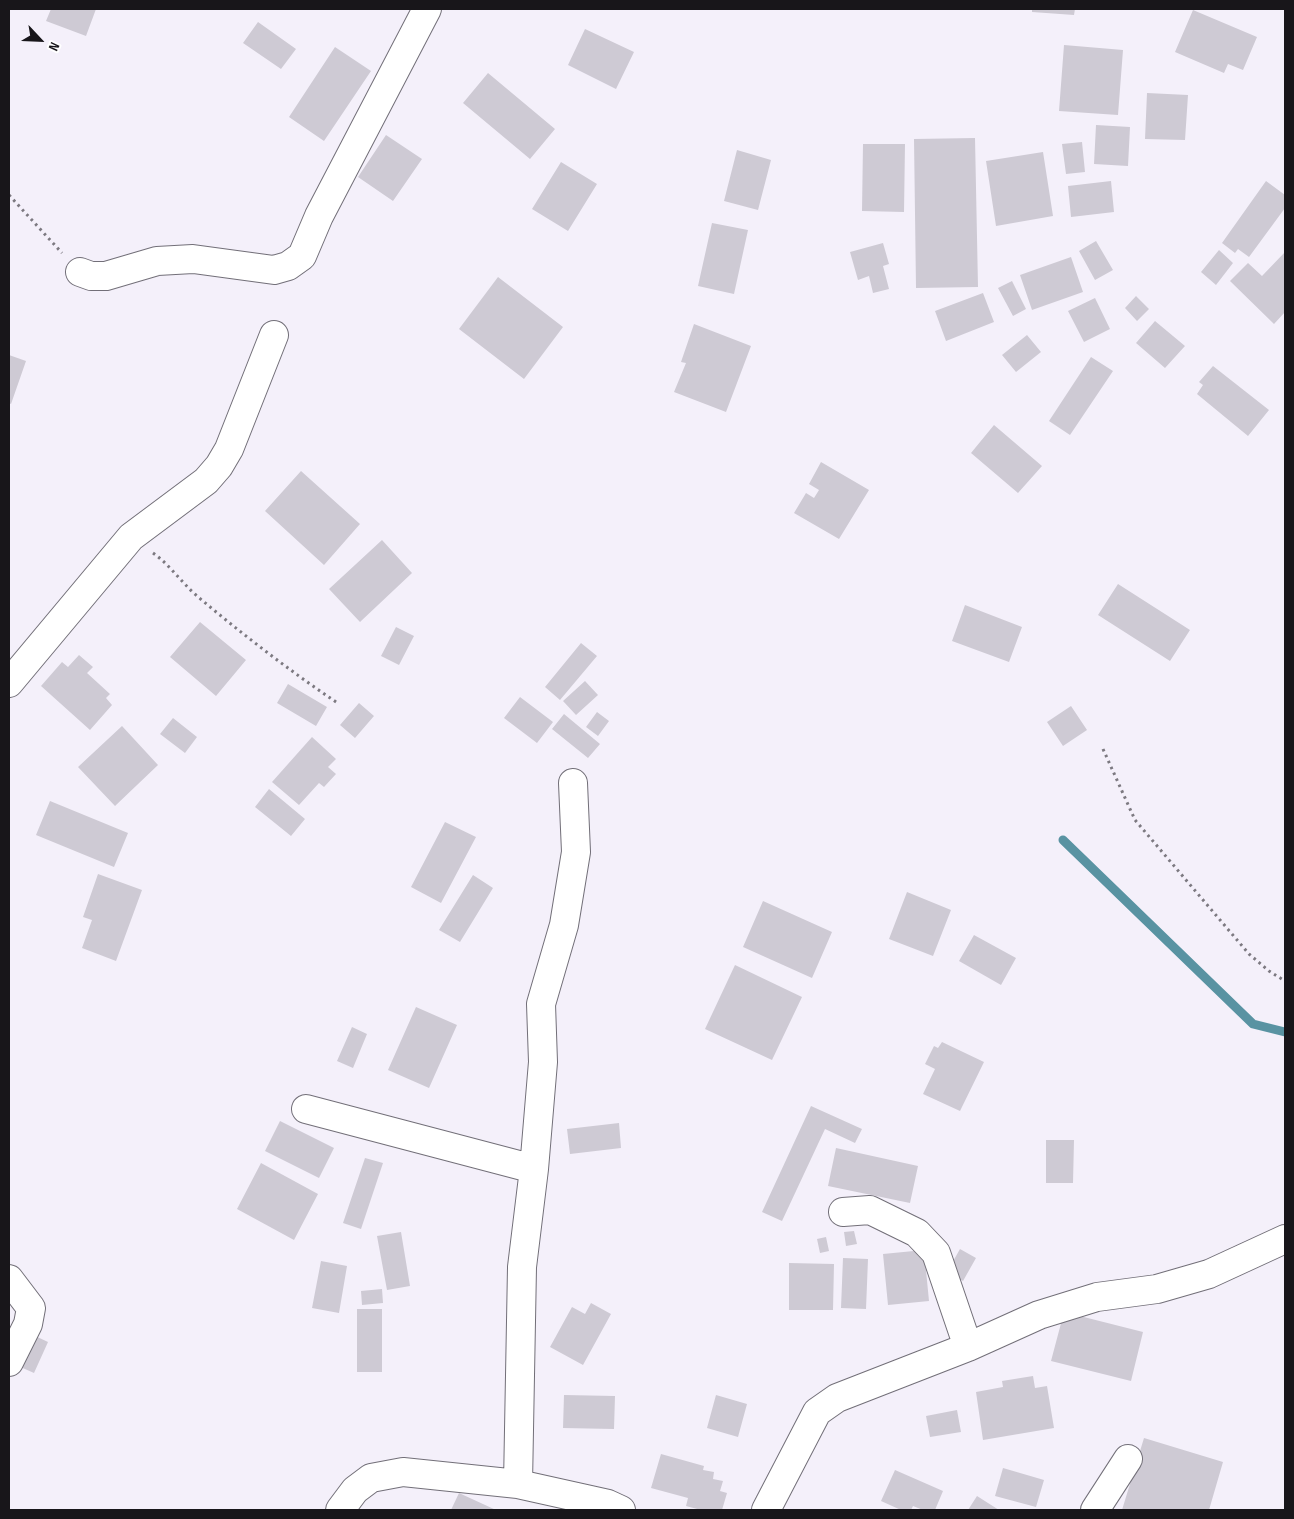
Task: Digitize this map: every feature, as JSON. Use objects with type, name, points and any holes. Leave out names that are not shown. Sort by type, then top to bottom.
[{"type":"street","points":[[80,272],[91,276],[106,276],[157,261],[193,259],[274,270],[288,266],[302,256],[319,216],[427,9]]},
{"type":"street","points":[[9,683],[131,537],[206,481],[218,466],[229,449],[274,335]]},
{"type":"street","points":[[518,1484],[522,1267],[534,1169],[543,1062],[541,1004],[564,925],[576,852],[573,783]]},
{"type":"street","points":[[306,1109],[534,1169]]},
{"type":"street","points":[[843,1212],[870,1210],[917,1232],[936,1253],[968,1347]]},
{"type":"street","points":[[766,1510],[817,1412],[837,1398],[968,1347],[1039,1315],[1097,1297],[1157,1289],[1209,1274],[1285,1239]]},
{"type":"street","points":[[9,1279],[31,1308],[28,1324],[9,1362]]},
{"type":"street","points":[[1095,1510],[1128,1459]]},
{"type":"street","points":[[340,1510],[356,1490],[379,1475],[403,1472],[518,1484],[608,1504],[621,1510]]},
{"type":"path","points":[[9,195],[80,272]]},
{"type":"path","points":[[131,537],[167,563],[195,594],[298,676],[339,704]]},
{"type":"path","points":[[1103,749],[1136,820],[1249,954],[1269,971],[1285,981]]},
{"type":"building","points":[[51,9],[96,9],[86,36],[46,21]]},
{"type":"building","points":[[1032,9],[1075,9],[1074,15],[1032,12]]},
{"type":"building","points":[[1193,10],[1257,37],[1243,70],[1228,64],[1224,73],[1175,52]]},
{"type":"building","points":[[258,22],[296,49],[281,69],[243,43]]},
{"type":"building","points":[[585,29],[634,52],[616,89],[568,65]]},
{"type":"building","points":[[1064,45],[1123,50],[1118,115],[1059,111]]},
{"type":"building","points":[[335,47],[371,71],[324,141],[289,117]]},
{"type":"building","points":[[488,73],[555,129],[530,159],[463,103]]},
{"type":"building","points":[[1147,93],[1188,95],[1185,140],[1145,139]]},
{"type":"building","points":[[1096,125],[1130,127],[1128,166],[1094,164]]},
{"type":"building","points":[[386,135],[422,159],[393,201],[358,177]]},
{"type":"building","points":[[975,138],[978,287],[916,288],[914,139]]},
{"type":"building","points":[[1082,142],[1085,172],[1066,174],[1062,144]]},
{"type":"building","points":[[863,144],[905,144],[904,212],[862,211]]},
{"type":"building","points":[[737,150],[771,160],[758,210],[724,201]]},
{"type":"building","points":[[1043,152],[1053,216],[996,226],[986,161]]},
{"type":"building","points":[[561,162],[597,184],[568,231],[532,209]]},
{"type":"building","points":[[1111,181],[1114,212],[1071,217],[1068,186]]},
{"type":"building","points":[[1266,181],[1285,195],[1285,208],[1249,257],[1238,249],[1235,253],[1222,243]]},
{"type":"building","points":[[712,223],[748,230],[734,294],[698,286]]},
{"type":"building","points":[[1096,241],[1113,270],[1095,280],[1079,251]]},
{"type":"building","points":[[883,243],[889,264],[883,266],[889,289],[873,293],[869,276],[858,280],[850,252]]},
{"type":"building","points":[[1219,250],[1233,263],[1216,285],[1201,272]]},
{"type":"building","points":[[1285,252],[1285,312],[1274,324],[1230,281],[1248,263],[1262,276]]},
{"type":"building","points":[[1071,257],[1083,292],[1032,310],[1020,275]]},
{"type":"building","points":[[498,277],[563,327],[524,379],[459,329]]},
{"type":"building","points":[[1012,281],[1026,309],[1013,316],[998,288]]},
{"type":"building","points":[[983,293],[994,322],[946,341],[935,311]]},
{"type":"building","points":[[1136,296],[1149,309],[1137,321],[1125,308]]},
{"type":"building","points":[[1095,298],[1110,329],[1084,342],[1068,311]]},
{"type":"building","points":[[1155,321],[1185,346],[1165,368],[1136,343]]},
{"type":"building","points":[[694,324],[751,346],[726,412],[674,392],[686,363],[681,362]]},
{"type":"building","points":[[1027,335],[1041,352],[1016,372],[1002,355]]},
{"type":"building","points":[[9,355],[26,361],[11,404],[9,403]]},
{"type":"building","points":[[1091,357],[1113,371],[1070,435],[1049,421]]},
{"type":"building","points":[[1213,366],[1269,410],[1248,436],[1197,394],[1203,385],[1199,382]]},
{"type":"building","points":[[994,425],[1042,466],[1018,493],[971,453]]},
{"type":"building","points":[[821,462],[869,490],[839,539],[794,513],[806,493],[814,498],[819,490],[809,484]]},
{"type":"building","points":[[301,471],[360,524],[324,565],[265,511]]},
{"type":"building","points":[[382,540],[412,573],[360,622],[329,589]]},
{"type":"building","points":[[1118,584],[1190,630],[1170,661],[1098,615]]},
{"type":"building","points":[[965,605],[1022,627],[1009,662],[952,641]]},
{"type":"building","points":[[200,622],[246,660],[216,696],[170,657]]},
{"type":"building","points":[[396,627],[414,636],[399,665],[381,656]]},
{"type":"building","points":[[581,643],[597,656],[560,700],[545,687]]},
{"type":"building","points":[[79,655],[93,667],[87,673],[110,694],[106,698],[112,705],[90,730],[41,686],[62,662],[68,667]]},
{"type":"building","points":[[585,681],[598,695],[576,715],[563,701]]},
{"type":"building","points":[[288,684],[327,707],[316,726],[277,703]]},
{"type":"building","points":[[520,697],[553,722],[537,743],[504,718]]},
{"type":"building","points":[[359,703],[374,716],[355,738],[340,725]]},
{"type":"building","points":[[1071,706],[1087,730],[1063,746],[1047,722]]},
{"type":"building","points":[[597,712],[609,721],[598,736],[586,727]]},
{"type":"building","points":[[564,714],[600,744],[588,758],[552,729]]},
{"type":"building","points":[[173,718],[197,737],[185,753],[160,734]]},
{"type":"building","points":[[122,726],[158,765],[115,806],[78,767]]},
{"type":"building","points":[[312,737],[336,759],[328,767],[336,774],[324,787],[319,783],[299,805],[272,782]]},
{"type":"building","points":[[269,789],[305,819],[291,836],[255,807]]},
{"type":"building","points":[[50,801],[128,833],[114,867],[36,835]]},
{"type":"building","points":[[445,822],[476,837],[441,903],[411,887]]},
{"type":"building","points":[[98,874],[142,890],[116,961],[82,948],[92,920],[83,917]]},
{"type":"building","points":[[473,875],[493,888],[460,942],[439,930]]},
{"type":"building","points":[[907,892],[951,910],[933,956],[889,939]]},
{"type":"building","points":[[763,901],[832,932],[812,978],[743,947]]},
{"type":"building","points":[[974,935],[1016,958],[1001,985],[959,961]]},
{"type":"building","points":[[735,965],[802,997],[772,1060],[705,1029]]},
{"type":"building","points":[[416,1007],[457,1025],[429,1088],[388,1070]]},
{"type":"building","points":[[352,1027],[367,1034],[353,1068],[337,1061]]},
{"type":"building","points":[[942,1042],[984,1062],[960,1111],[923,1094],[935,1069],[925,1064],[934,1046],[938,1048]]},
{"type":"building","points":[[811,1106],[862,1129],[855,1143],[825,1129],[782,1221],[762,1212]]},
{"type":"building","points":[[280,1121],[334,1148],[319,1178],[265,1151]]},
{"type":"building","points":[[619,1123],[621,1148],[570,1154],[567,1129]]},
{"type":"building","points":[[1046,1140],[1074,1140],[1073,1183],[1046,1183]]},
{"type":"building","points":[[836,1148],[918,1166],[910,1203],[828,1186]]},
{"type":"building","points":[[365,1158],[383,1163],[361,1229],[343,1223]]},
{"type":"building","points":[[261,1163],[318,1194],[294,1240],[237,1209]]},
{"type":"building","points":[[854,1231],[857,1244],[846,1246],[844,1232]]},
{"type":"building","points":[[401,1232],[410,1286],[387,1290],[377,1236]]},
{"type":"building","points":[[826,1237],[829,1251],[820,1253],[817,1239]]},
{"type":"building","points":[[960,1249],[976,1258],[963,1281],[947,1272]]},
{"type":"building","points":[[924,1250],[929,1301],[888,1305],[883,1254]]},
{"type":"building","points":[[843,1258],[868,1259],[866,1309],[841,1308]]},
{"type":"building","points":[[321,1261],[347,1266],[339,1313],[312,1308]]},
{"type":"building","points":[[789,1263],[834,1264],[833,1310],[789,1310]]},
{"type":"building","points":[[382,1289],[383,1303],[362,1305],[361,1291]]},
{"type":"building","points":[[591,1303],[611,1314],[583,1365],[550,1347],[572,1307],[585,1314]]},
{"type":"building","points":[[357,1309],[382,1309],[382,1372],[357,1372]]},
{"type":"building","points":[[1064,1312],[1143,1332],[1131,1381],[1051,1361]]},
{"type":"building","points":[[31,1334],[48,1342],[34,1373],[16,1365]]},
{"type":"building","points":[[1033,1376],[1035,1388],[1047,1386],[1054,1428],[983,1440],[976,1392],[1003,1387],[1002,1381]]},
{"type":"building","points":[[564,1395],[615,1396],[614,1429],[563,1428]]},
{"type":"building","points":[[716,1395],[747,1404],[738,1437],[707,1428]]},
{"type":"building","points":[[957,1410],[961,1432],[930,1437],[926,1416]]},
{"type":"building","points":[[1144,1438],[1223,1462],[1209,1510],[1122,1510]]},
{"type":"building","points":[[661,1454],[704,1466],[703,1470],[714,1472],[713,1479],[723,1481],[720,1491],[727,1493],[722,1510],[701,1510],[686,1506],[688,1498],[651,1488]]},
{"type":"building","points":[[1003,1468],[1044,1480],[1036,1507],[995,1496]]},
{"type":"building","points":[[895,1470],[943,1491],[935,1510],[923,1510],[913,1506],[911,1510],[901,1510],[881,1501]]},
{"type":"building","points":[[459,1493],[496,1510],[451,1510]]},
{"type":"building","points":[[977,1496],[999,1510],[968,1510]]},
{"type":"waterway","points":[[1063,840],[1253,1024],[1285,1032]]}]
